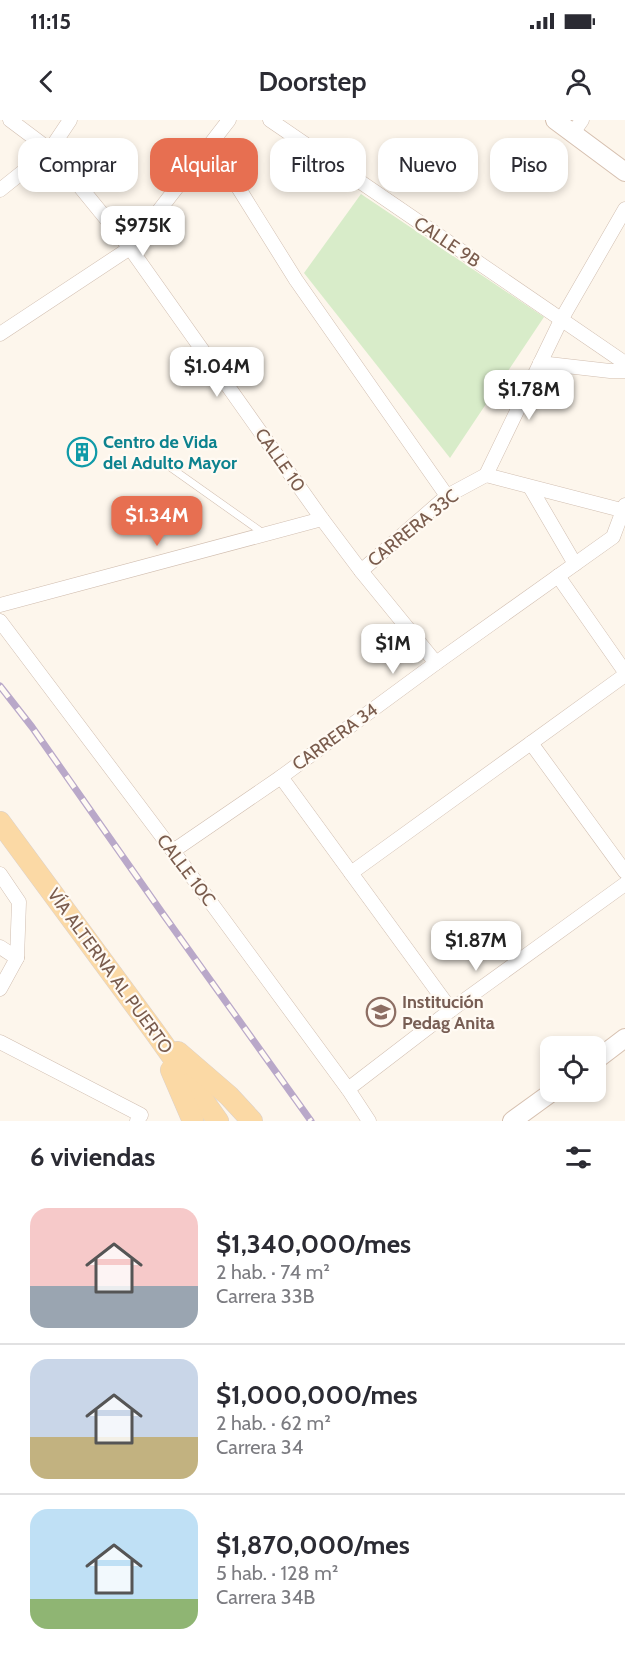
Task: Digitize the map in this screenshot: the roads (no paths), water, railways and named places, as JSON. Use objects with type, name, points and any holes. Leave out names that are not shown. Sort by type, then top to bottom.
[{"type":"main road","name":"VÍA ALTERNA AL PUERTO","points":[[0,822],[218,1121]]},
{"type":"main road","points":[[154,1031],[193,1121]]},
{"type":"main road","points":[[154,1031],[229,1096],[252,1121]]},
{"type":"street","name":"CALLE 10","points":[[10,120],[34,138]]},
{"type":"street","points":[[58,138],[70,120]]},
{"type":"street","points":[[216,138],[229,120]]},
{"type":"street","name":"CALLE 9B","points":[[270,120],[625,363]]},
{"type":"street","points":[[555,120],[578,127],[625,172]]},
{"type":"street","points":[[0,190],[18,176]]},
{"type":"street","name":"CALLE 10","points":[[84,192],[130,248],[322,519],[436,663]]},
{"type":"street","points":[[0,334],[130,248],[174,192]]},
{"type":"street","points":[[241,192],[296,280],[447,496]]},
{"type":"street","points":[[625,209],[561,320],[486,476],[625,509]]},
{"type":"street","points":[[540,363],[625,371]]},
{"type":"street","name":"CARRERA 33C","points":[[361,570],[447,496],[486,476]]},
{"type":"street","points":[[530,487],[575,564]]},
{"type":"street","name":"CARRERA 34","points":[[173,851],[281,777],[613,537],[625,509]]},
{"type":"street","points":[[0,605],[322,519]]},
{"type":"street","points":[[351,873],[625,674],[558,576]]},
{"type":"street","name":"CALLE 10C","points":[[0,621],[173,851],[348,1089],[369,1121]]},
{"type":"street","points":[[531,743],[625,872]]},
{"type":"street","points":[[281,777],[451,1010]]},
{"type":"street","points":[[0,874],[19,902],[17,958],[0,989]]},
{"type":"street","points":[[348,1089],[451,1010],[625,884]]},
{"type":"street","points":[[0,947],[17,958]]},
{"type":"street","points":[[606,1052],[625,1038]]},
{"type":"street","points":[[0,1042],[139,1118]]},
{"type":"street","points":[[512,1121],[540,1101]]},
{"type":"lane","points":[[167,465],[265,535]]},
{"type":"railway","points":[[0,686],[32,727],[311,1121]]},
{"type":"place","name":"Centro de Vida del Adulto Mayor","points":[[82,452]]},
{"type":"place","name":"Institución Pedag Anita","points":[[381,1012]]}]
